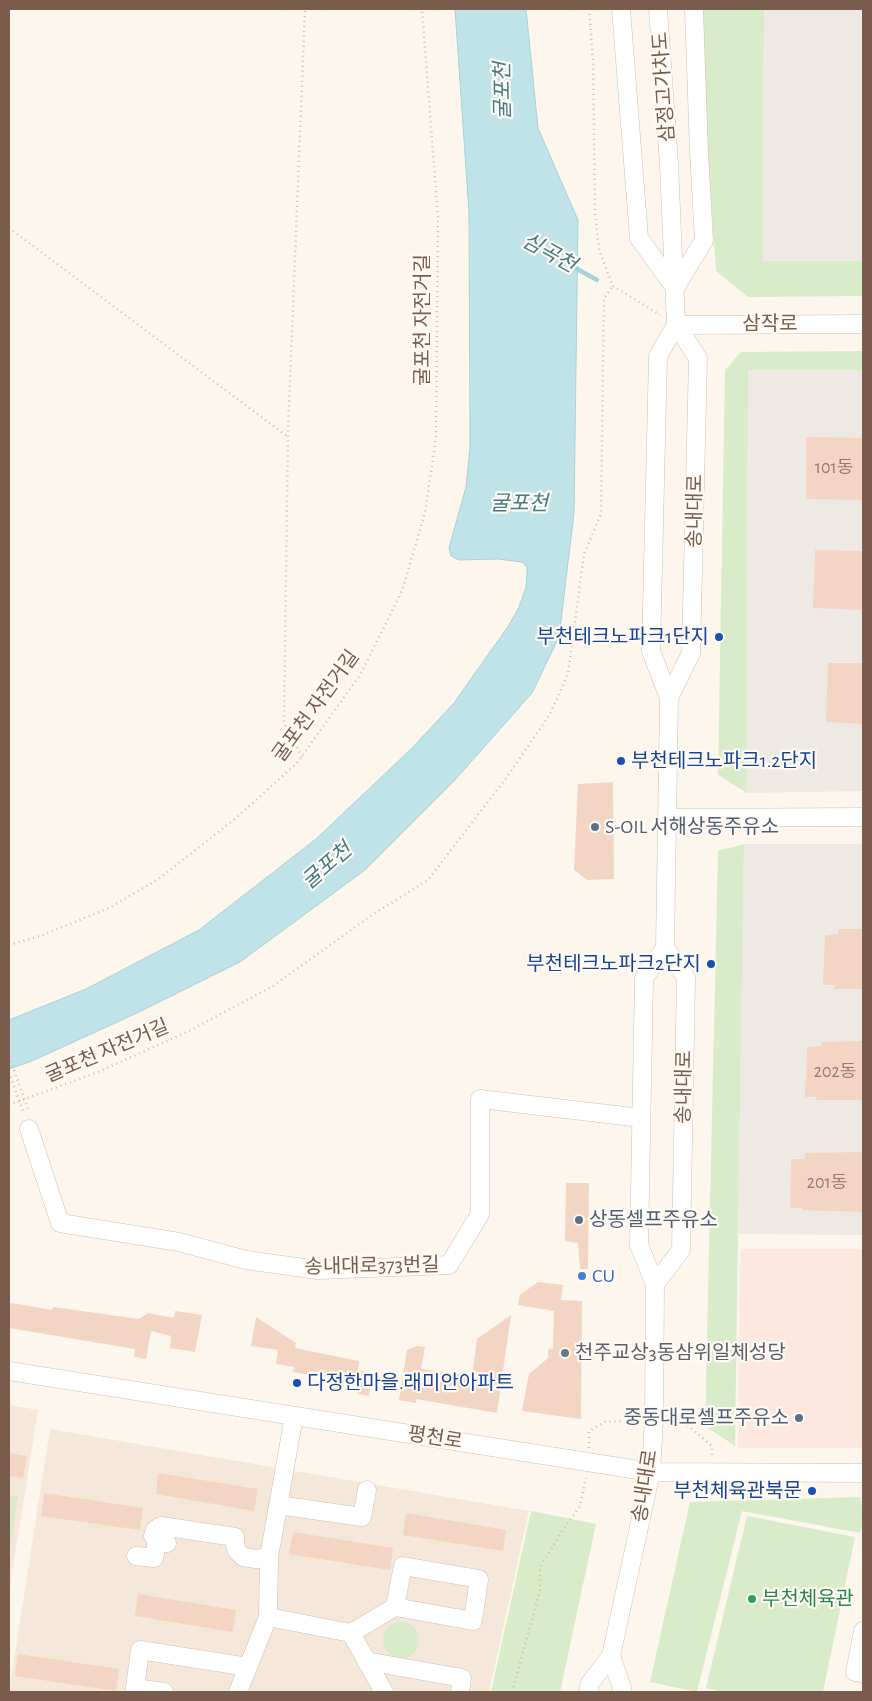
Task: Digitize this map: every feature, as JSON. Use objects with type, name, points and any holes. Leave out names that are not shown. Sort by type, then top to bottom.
[{"type":"street","points":[[621,9],[638,238],[675,288]]},
{"type":"street","name":"삼정고가차도","points":[[658,9],[669,164],[675,288]]},
{"type":"street","points":[[676,325],[675,288],[704,240],[694,9]]},
{"type":"street","name":"삼작로","points":[[676,325],[863,324]]},
{"type":"street","name":"송내대로","points":[[588,1692],[590,1683],[611,1656],[651,1472],[654,1419],[655,1284],[639,1245],[644,978],[664,948],[669,698],[651,651],[658,356],[676,325],[698,358],[698,368],[692,653],[669,698]]},
{"type":"street","points":[[668,818],[863,817]]},
{"type":"street","name":"송내대로","points":[[655,1284],[681,1250],[686,977],[664,948]]},
{"type":"street","name":"송내대로373번길","points":[[27,1118],[60,1223],[179,1242],[246,1260],[318,1270],[449,1265],[480,1214],[480,1099],[641,1118]]},
{"type":"street","name":"평천로","points":[[9,1371],[651,1472],[863,1472]]},
{"type":"street","points":[[238,1692],[268,1617],[269,1557],[294,1416]]},
{"type":"street","points":[[278,1505],[362,1517],[367,1490]]},
{"type":"street","points":[[136,1556],[154,1558],[162,1542],[153,1536],[155,1530],[161,1526],[235,1537],[237,1552],[242,1557],[256,1559],[269,1557]]},
{"type":"street","points":[[268,1617],[350,1633],[395,1607],[474,1621],[472,1594],[480,1579],[403,1566],[395,1607]]},
{"type":"street","points":[[863,1631],[855,1672],[863,1673]]},
{"type":"street","points":[[350,1633],[384,1692]]},
{"type":"street","points":[[164,1692],[134,1688],[140,1650],[248,1667]]},
{"type":"street","points":[[611,1656],[622,1688],[621,1692]]},
{"type":"street","points":[[366,1661],[462,1678],[460,1692]]},
{"type":"path","points":[[302,757],[284,724],[288,437],[305,9]]},
{"type":"path","name":"굴포천 자전거길","points":[[9,945],[43,935],[111,907],[160,878],[236,818],[302,757],[360,674],[402,591],[425,512],[436,438],[438,218],[422,9]]},
{"type":"path","points":[[590,9],[593,60],[595,213],[599,250],[613,286],[676,325]]},
{"type":"path","points":[[9,228],[288,437]]},
{"type":"path","name":"굴포천 자전거길","points":[[9,1106],[98,1072],[189,1031],[273,986],[372,915],[428,880],[507,777],[550,714],[568,674],[584,554],[601,514],[604,298],[613,286]]},
{"type":"path","points":[[9,1056],[27,1118]]},
{"type":"path","points":[[9,1072],[27,1118]]},
{"type":"path","points":[[512,1692],[540,1590],[540,1567],[580,1506],[589,1462],[589,1431],[605,1422],[679,1418],[712,1446],[710,1497]]},
{"type":"shaded area","points":[[764,9],[863,9],[863,261],[763,261]]},
{"type":"shaded area","points":[[748,370],[863,370],[863,791],[747,793]]},
{"type":"shaded area","points":[[744,844],[863,844],[863,1235],[738,1234]]},
{"type":"shaded area","points":[[740,1249],[863,1249],[863,1448],[738,1448]]},
{"type":"shaded area","points":[[9,1405],[38,1410],[9,1592]]},
{"type":"shaded area","points":[[50,1429],[529,1511],[489,1692],[9,1692]]},
{"type":"green space","points":[[698,9],[764,9],[763,261],[863,261],[863,296],[748,297],[716,271]]},
{"type":"green space","points":[[863,351],[863,370],[748,370],[747,793],[718,775],[725,370],[741,352]]},
{"type":"green space","points":[[744,844],[735,1446],[705,1426],[718,851]]},
{"type":"green space","points":[[9,1495],[18,1496],[9,1557]]},
{"type":"green space","points":[[860,1497],[863,1522],[860,1533],[742,1511],[697,1692],[650,1682],[690,1502]]},
{"type":"green space","points":[[531,1511],[596,1524],[560,1692],[491,1692]]},
{"type":"green space","points":[[747,1516],[855,1537],[823,1692],[723,1692],[706,1688]]},
{"type":"green space","points":[[401,1622],[408,1623],[414,1627],[418,1633],[418,1647],[414,1653],[408,1657],[401,1658],[394,1657],[388,1653],[384,1647],[383,1640],[384,1633],[388,1627],[394,1623]]},
{"type":"water","name":"굴포천","points":[[455,9],[526,9],[538,128],[578,220],[574,513],[559,637],[532,693],[455,780],[365,870],[240,962],[137,1013],[32,1061],[9,1069],[9,1020],[86,989],[199,930],[316,839],[411,749],[454,703],[509,625],[519,607],[526,587],[527,575],[527,567],[522,562],[498,559],[459,560],[451,556],[449,548],[466,487],[470,448],[469,212]]},
{"type":"building","points":[[806,437],[863,438],[863,500],[806,499]]},
{"type":"building","points":[[815,550],[863,551],[863,610],[813,608]]},
{"type":"building","points":[[828,663],[863,663],[863,724],[826,722]]},
{"type":"building","name":"S-OIL 서해상동주유소","points":[[613,782],[614,879],[587,880],[574,870],[578,784]]},
{"type":"building","points":[[838,929],[863,929],[863,989],[834,989],[835,985],[823,985],[825,935],[839,934]]},
{"type":"building","points":[[863,1041],[863,1100],[816,1100],[817,1097],[805,1097],[807,1047],[821,1046],[822,1042]]},
{"type":"building","points":[[863,1152],[863,1212],[790,1208],[791,1159],[805,1159],[805,1153]]},
{"type":"building","points":[[566,1183],[589,1183],[588,1269],[580,1269],[578,1243],[565,1241]]},
{"type":"building","name":"천주교상3동삼위일체성당","points":[[538,1282],[563,1285],[561,1300],[582,1301],[581,1419],[522,1411],[529,1374],[548,1358],[548,1350],[553,1348],[554,1311],[518,1305],[520,1295]]},
{"type":"building","points":[[11,1303],[52,1310],[53,1307],[139,1319],[148,1313],[174,1318],[175,1311],[202,1315],[195,1352],[170,1348],[171,1336],[151,1331],[146,1359],[134,1357],[135,1349],[9,1328],[9,1307]]},
{"type":"building","points":[[511,1315],[497,1413],[416,1399],[416,1403],[399,1400],[407,1350],[417,1346],[425,1347],[421,1369],[472,1376],[477,1339]]},
{"type":"building","points":[[256,1317],[296,1343],[295,1348],[359,1361],[358,1370],[373,1373],[369,1396],[357,1394],[359,1383],[293,1372],[294,1367],[276,1364],[278,1350],[251,1346]]},
{"type":"building","points":[[9,1453],[27,1456],[23,1478],[9,1476]]},
{"type":"building","points":[[158,1473],[258,1489],[254,1511],[156,1494]]},
{"type":"building","points":[[44,1493],[143,1508],[140,1530],[41,1516]]},
{"type":"building","points":[[406,1513],[506,1530],[503,1551],[403,1535]]},
{"type":"building","points":[[293,1532],[393,1548],[390,1570],[289,1554]]},
{"type":"building","points":[[138,1594],[236,1610],[233,1632],[135,1616]]},
{"type":"building","points":[[18,1654],[119,1669],[116,1691],[15,1676]]},
{"type":"waterway","name":"심곡천","points":[[572,266],[597,280]]},
{"type":"place","name":"부천테크노파크1단지","points":[[719,637]]},
{"type":"place","name":"부천테크노파크1.2단지","points":[[621,761]]},
{"type":"place","name":"S-OIL 서해상동주유소","points":[[595,827]]},
{"type":"place","name":"부천테크노파크2단지","points":[[711,964]]},
{"type":"place","name":"상동셀프주유소","points":[[579,1220]]},
{"type":"place","name":"CU","points":[[582,1276]]},
{"type":"place","name":"천주교상3동삼위일체성당","points":[[565,1353]]},
{"type":"place","name":"다정한마을.래미안아파트","points":[[297,1383]]},
{"type":"place","name":"중동대로셀프주유소","points":[[799,1418]]},
{"type":"place","name":"부천체육관북문","points":[[812,1491]]},
{"type":"place","name":"부천체육관","points":[[752,1599]]}]
